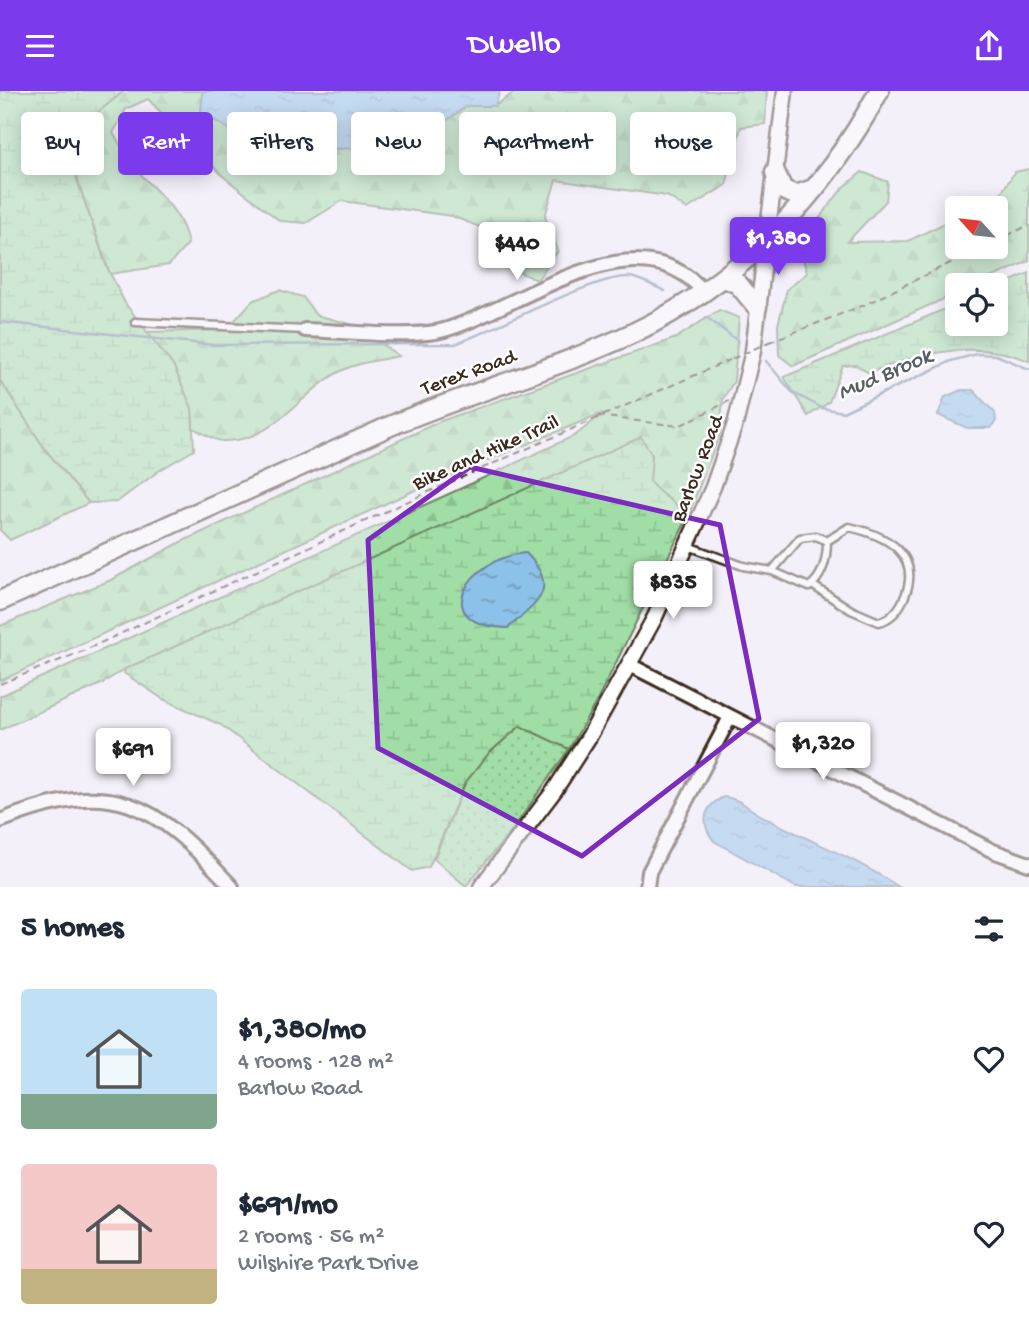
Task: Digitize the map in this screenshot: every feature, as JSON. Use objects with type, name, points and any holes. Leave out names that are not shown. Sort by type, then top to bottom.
[{"type":"main road","name":"Terex Road","points":[[0,601],[439,405],[592,351],[633,333],[704,292],[725,278],[765,243],[813,189],[848,145],[879,91]]},
{"type":"main road","points":[[775,172],[783,190],[796,195],[813,189]]},
{"type":"main road","points":[[725,278],[738,284],[758,307]]},
{"type":"street","name":"Barlow Road","points":[[481,887],[554,791],[630,665],[688,546],[717,478],[743,395],[758,307],[785,91]]},
{"type":"street","points":[[305,330],[442,331],[591,268],[625,260],[663,265],[692,281],[704,292]]},
{"type":"street","points":[[630,665],[993,851],[1029,864]]},
{"type":"street","points":[[646,887],[653,864],[730,717]]},
{"type":"street","points":[[0,821],[34,807],[69,799],[97,798],[126,803],[147,811],[177,830],[232,887]]},
{"type":"lane","points":[[135,322],[305,330]]},
{"type":"lane","points":[[688,546],[743,566],[772,571],[802,584],[812,585],[859,614],[879,622],[889,619],[903,600],[910,582],[911,569],[904,556],[889,542],[849,527],[827,541]]},
{"type":"lane","points":[[772,571],[800,538],[816,536],[827,541]]},
{"type":"lane","points":[[812,585],[818,581],[827,558],[827,541]]},
{"type":"path","points":[[1008,235],[1029,225]]},
{"type":"path","name":"Bike and Hike Trail","points":[[0,684],[83,651],[597,416],[769,342],[874,301],[958,259]]},
{"type":"path","points":[[597,416],[679,426],[743,395]]},
{"type":"highlighted area","points":[[470,467],[720,525],[759,719],[582,856],[378,748],[368,540]]},
{"type":"green space","points":[[0,91],[124,91],[98,112],[21,112],[21,175],[75,175],[106,265],[125,303],[174,367],[192,408],[194,450],[160,470],[117,502],[89,503],[45,449],[0,380]]},
{"type":"green space","points":[[124,91],[203,91],[201,112],[161,112],[148,99],[124,112],[118,112],[118,124],[113,133],[118,141],[118,175],[141,175],[181,222],[188,244],[169,265],[110,274],[75,175],[104,175],[104,112],[98,112]]},
{"type":"green space","points":[[516,91],[767,91],[765,124],[741,127],[736,146],[736,112],[630,112],[630,175],[729,175],[726,185],[687,209],[667,196],[556,180],[545,216],[558,251],[537,280],[490,259],[490,231],[452,216],[342,201],[306,223],[280,221],[213,166],[213,116],[227,120],[227,175],[337,175],[337,149],[351,148],[351,175],[445,175],[445,121],[467,106],[495,106]]},
{"type":"green space","points":[[1029,169],[1029,261],[1002,273],[945,273],[945,298],[793,366],[779,355],[778,325],[787,289],[807,273],[799,245],[842,189],[862,172],[888,182],[886,201],[847,242],[908,241],[945,223],[945,259],[1008,259],[1008,196],[999,196],[1015,172]]},
{"type":"green space","points":[[1029,273],[1029,361],[1009,354],[969,350],[928,355],[869,373],[856,365],[843,366],[829,402],[808,416],[784,377],[945,309],[945,336],[1008,336],[1008,283]]},
{"type":"green space","points":[[279,290],[303,297],[316,315],[354,325],[399,356],[362,363],[341,371],[326,380],[286,415],[256,434],[240,440],[222,441],[211,438],[193,428],[192,408],[147,332],[226,330],[252,301]]},
{"type":"green space","points":[[719,310],[739,318],[734,381],[723,399],[720,433],[687,519],[674,503],[649,484],[652,455],[641,438],[125,669],[101,684],[0,730],[0,696],[576,435],[603,413],[413,491],[0,681],[0,626],[111,580],[181,542],[441,421],[676,338]]},
{"type":"green space","points":[[0,380],[45,449],[89,503],[10,540],[0,530]]},
{"type":"green space","points":[[641,437],[652,455],[650,482],[678,507],[687,519],[598,699],[569,749],[520,726],[489,753],[465,783],[429,867],[412,871],[221,725],[163,699],[124,673],[125,669]]},
{"type":"green space","points":[[520,726],[569,749],[513,829],[466,886],[434,859],[465,783],[489,753]]},
{"type":"water","points":[[203,91],[500,91],[495,106],[467,106],[445,121],[445,112],[351,112],[351,148],[337,149],[337,112],[227,112],[227,128],[213,119],[213,112],[201,112]]},
{"type":"water","points":[[961,390],[973,390],[995,413],[996,421],[990,428],[967,428],[938,415],[945,397]]},
{"type":"water","points":[[526,553],[542,576],[541,595],[536,603],[508,628],[483,624],[468,616],[462,604],[464,591],[473,578],[487,566],[505,557]]},
{"type":"water","points":[[724,797],[740,802],[899,887],[796,887],[714,841],[705,822],[706,816],[712,805]]},
{"type":"waterway","points":[[0,322],[213,345],[455,344],[570,294],[613,279],[629,277],[665,291]]},
{"type":"waterway","name":"Mud Brook","points":[[706,317],[738,341]]},
{"type":"waterway","name":"Mud Brook","points":[[766,361],[792,392],[822,408],[843,412],[951,361],[977,354],[996,355],[1029,369]]}]
